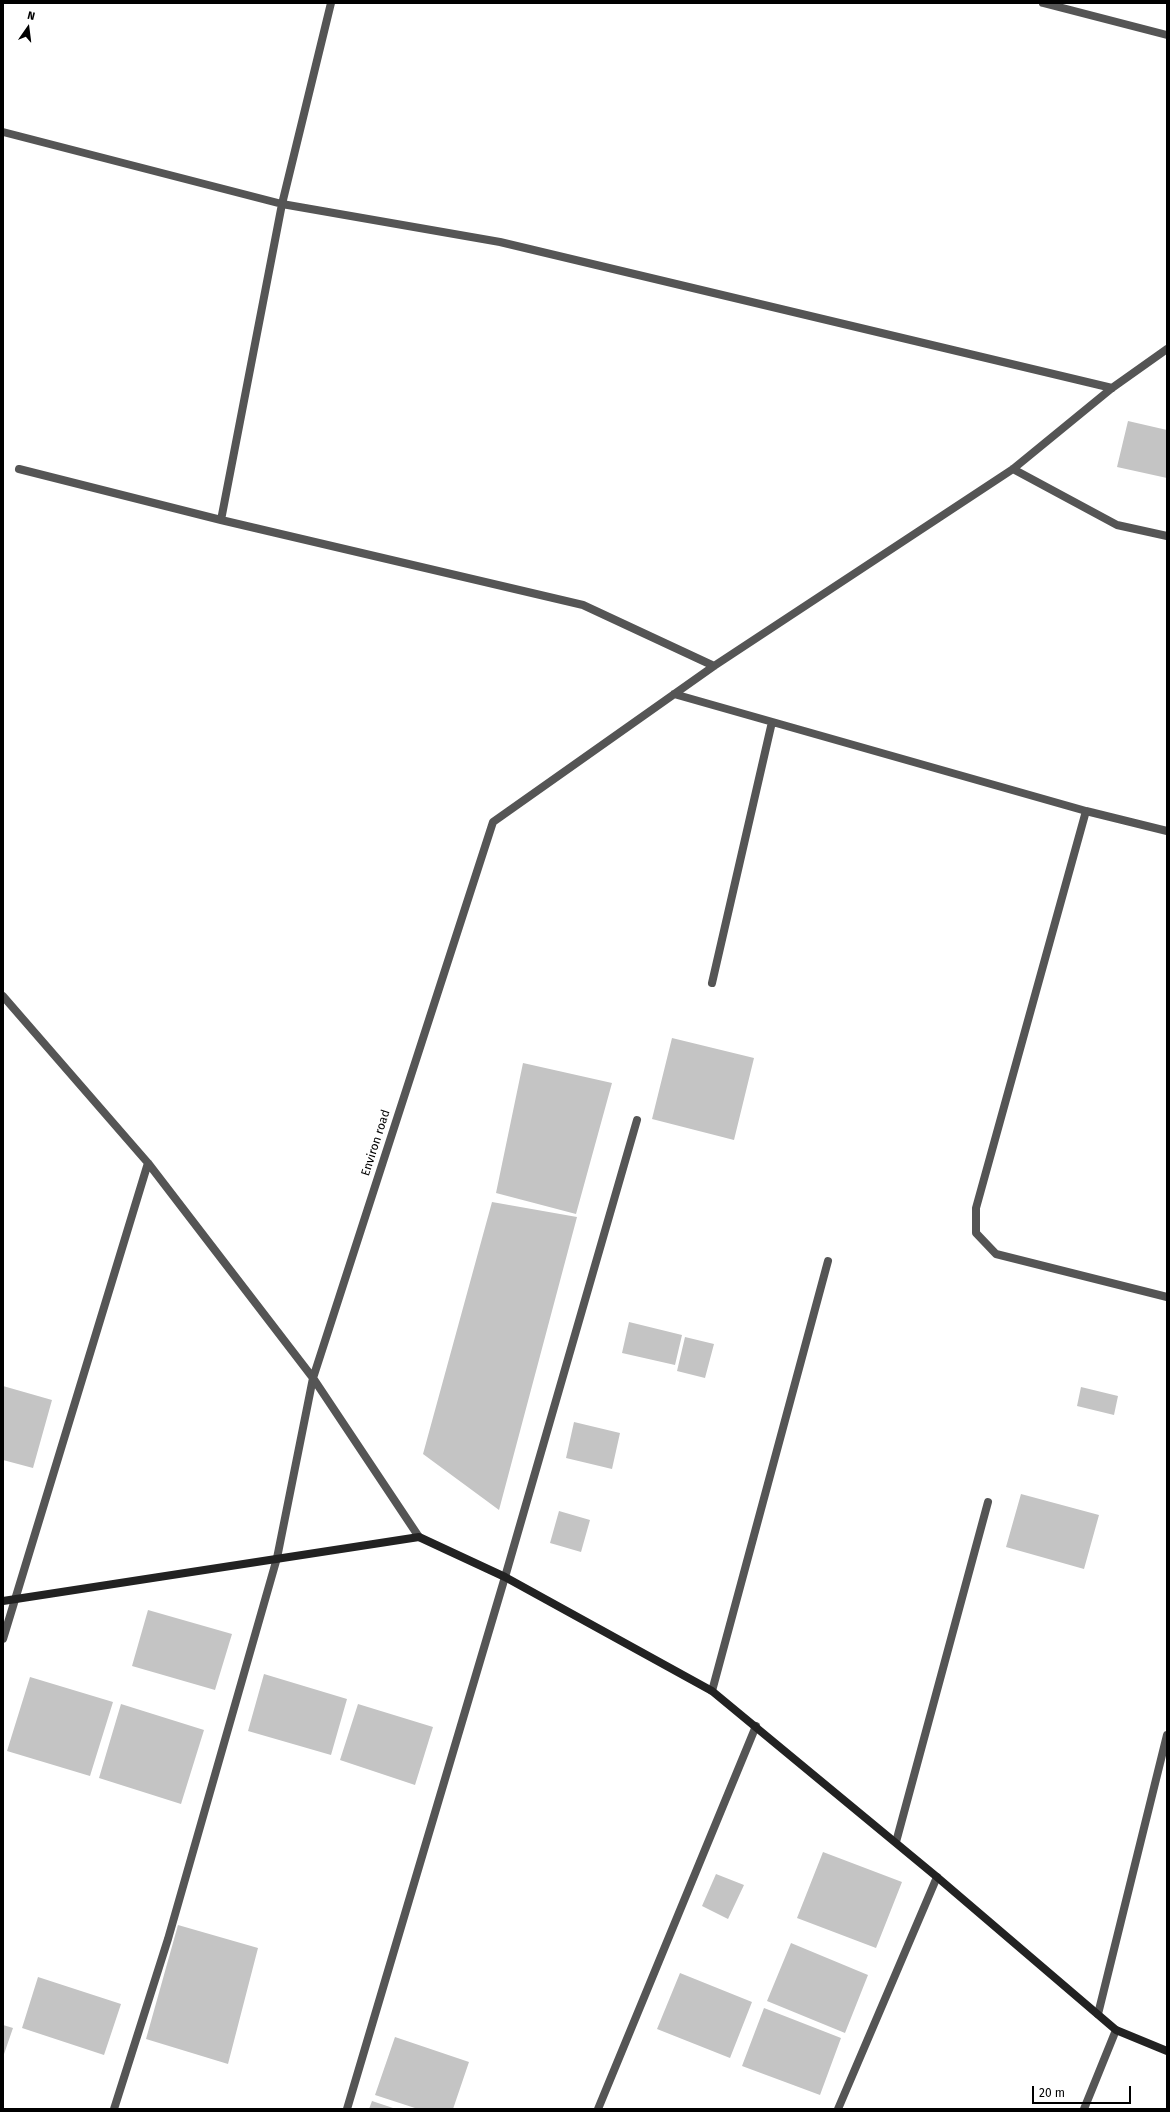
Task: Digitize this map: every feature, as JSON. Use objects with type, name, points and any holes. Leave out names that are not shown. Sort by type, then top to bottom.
[{"type":"street","points":[[221,520],[282,204],[331,3]]},
{"type":"street","points":[[1043,3],[1167,35]]},
{"type":"street","points":[[3,132],[282,204],[500,242],[1112,388]]},
{"type":"street","name":"Environ road","points":[[114,2109],[168,1939],[277,1558],[313,1378],[493,822],[714,666],[1014,469],[1112,388],[1167,349]]},
{"type":"street","points":[[19,469],[221,520],[583,605],[714,666]]},
{"type":"street","points":[[1014,469],[1117,525],[1167,536]]},
{"type":"street","points":[[674,694],[1086,811],[1167,831]]},
{"type":"street","points":[[712,983],[772,722]]},
{"type":"street","points":[[1086,811],[976,1208],[976,1233],[996,1254],[1167,1297]]},
{"type":"street","points":[[3,996],[7,1006],[148,1163],[313,1378],[419,1537],[505,1577],[712,1691],[937,1876],[1116,2030],[1167,2051]]},
{"type":"street","points":[[347,2109],[505,1577],[637,1120]]},
{"type":"street","points":[[3,1639],[148,1163]]},
{"type":"street","points":[[712,1691],[828,1261]]},
{"type":"street","points":[[896,1842],[988,1502]]},
{"type":"street","points":[[3,1601],[419,1537]]},
{"type":"street","points":[[598,2109],[756,1726]]},
{"type":"street","points":[[1098,2014],[1167,1735]]},
{"type":"street","points":[[838,2109],[937,1876]]},
{"type":"street","points":[[1084,2109],[1116,2030]]},
{"type":"building","points":[[1128,421],[1167,430],[1167,478],[1117,467]]},
{"type":"building","points":[[672,1038],[754,1058],[734,1140],[652,1119]]},
{"type":"building","points":[[523,1063],[612,1083],[576,1214],[496,1193]]},
{"type":"building","points":[[492,1202],[577,1217],[499,1510],[423,1454]]},
{"type":"building","points":[[629,1322],[682,1335],[675,1365],[622,1353]]},
{"type":"building","points":[[685,1337],[714,1344],[705,1378],[677,1371]]},
{"type":"building","points":[[3,1386],[52,1400],[33,1468],[3,1460]]},
{"type":"building","points":[[1081,1387],[1118,1396],[1114,1415],[1077,1406]]},
{"type":"building","points":[[574,1422],[620,1433],[612,1469],[566,1458]]},
{"type":"building","points":[[1021,1494],[1099,1515],[1084,1569],[1006,1547]]},
{"type":"building","points":[[559,1511],[590,1520],[581,1552],[550,1543]]},
{"type":"building","points":[[148,1610],[232,1634],[215,1690],[132,1666]]},
{"type":"building","points":[[264,1674],[347,1699],[331,1755],[248,1731]]},
{"type":"building","points":[[30,1677],[113,1702],[90,1776],[7,1751]]},
{"type":"building","points":[[121,1704],[204,1730],[181,1804],[99,1778]]},
{"type":"building","points":[[358,1704],[433,1727],[415,1785],[340,1760]]},
{"type":"building","points":[[823,1852],[902,1882],[876,1948],[797,1918]]},
{"type":"building","points":[[716,1874],[744,1885],[728,1919],[702,1906]]},
{"type":"building","points":[[178,1925],[258,1948],[228,2064],[146,2039]]},
{"type":"building","points":[[791,1943],[868,1975],[845,2033],[767,2001]]},
{"type":"building","points":[[680,1973],[752,2002],[730,2058],[657,2029]]},
{"type":"building","points":[[38,1977],[121,2004],[104,2055],[22,2028]]},
{"type":"building","points":[[764,2008],[841,2038],[820,2095],[742,2066]]},
{"type":"building","points":[[3,2025],[13,2028],[3,2057]]},
{"type":"building","points":[[395,2037],[469,2062],[453,2109],[418,2109],[375,2095]]},
{"type":"building","points":[[372,2101],[396,2109],[369,2109]]}]
